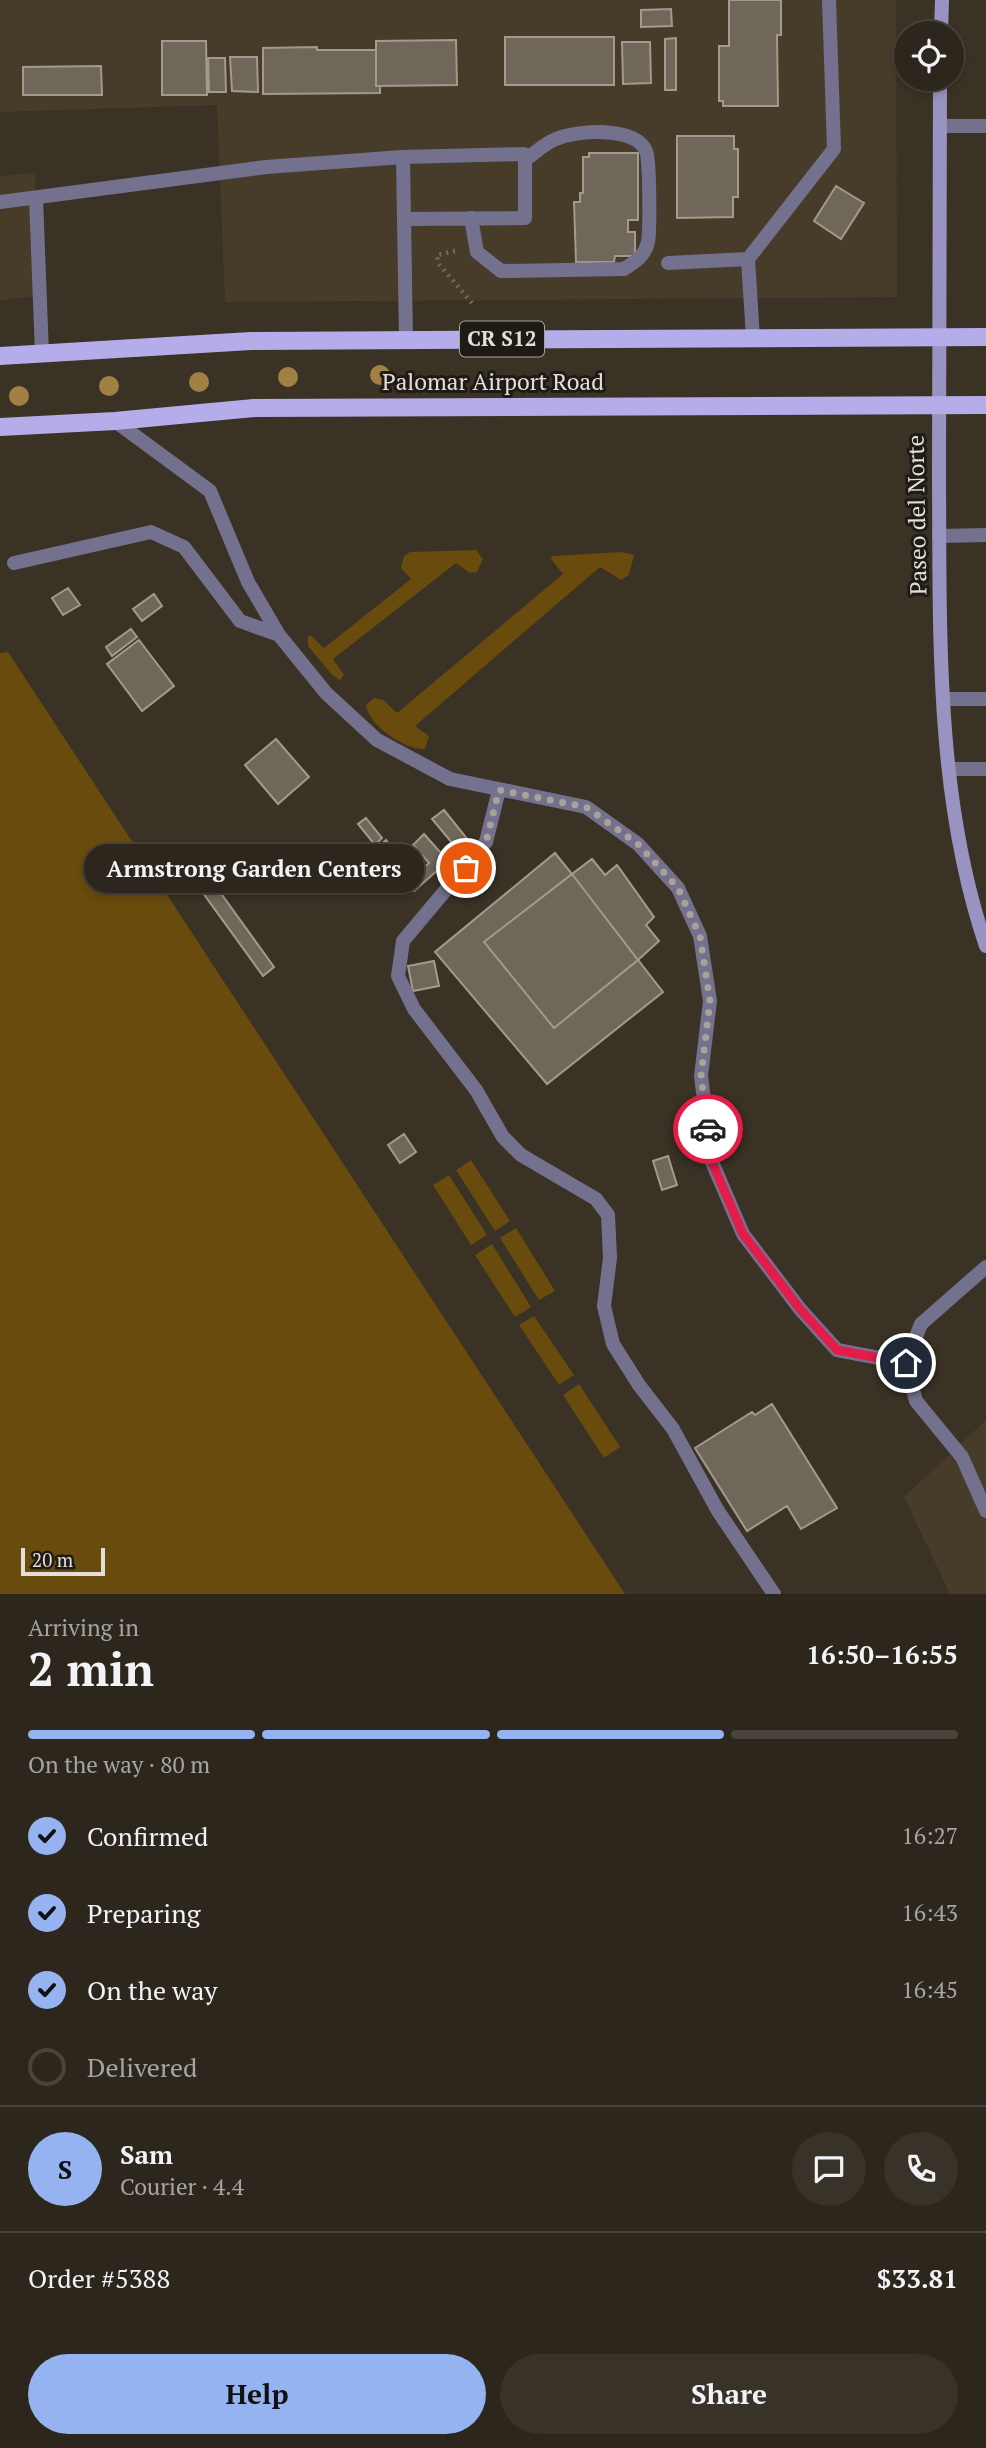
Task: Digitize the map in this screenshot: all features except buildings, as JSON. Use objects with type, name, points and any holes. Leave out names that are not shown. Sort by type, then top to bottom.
[{"type":"main road","points":[[941,21],[942,0]]},
{"type":"main road","name":"Paseo del Norte","points":[[940,91],[938,405],[943,699],[958,850],[986,946]]},
{"type":"main road","name":"Palomar Airport Road","points":[[0,356],[251,341],[986,337]]},
{"type":"main road","name":"Palomar Airport Road","points":[[0,427],[115,421],[254,408],[986,405]]},
{"type":"lane","points":[[753,338],[748,259],[834,149],[829,0]]},
{"type":"lane","points":[[940,127],[986,127]]},
{"type":"lane","points":[[471,218],[477,252],[501,271],[624,269],[640,260],[648,243],[648,167],[646,150],[639,142],[621,132],[563,136],[525,160]]},
{"type":"lane","points":[[0,202],[266,167],[403,157],[524,154],[525,218],[406,219]]},
{"type":"lane","points":[[403,157],[406,340]]},
{"type":"lane","points":[[36,198],[42,354]]},
{"type":"lane","points":[[668,263],[748,259]]},
{"type":"lane","points":[[115,421],[210,491],[248,582],[279,635],[326,693],[377,740],[450,779],[586,807],[638,844],[678,888],[700,936],[710,1001],[701,1076],[712,1162],[743,1234],[800,1309],[837,1350],[906,1363]]},
{"type":"lane","points":[[14,563],[151,532],[184,547],[240,621],[279,635]]},
{"type":"lane","points":[[939,536],[986,535]]},
{"type":"lane","points":[[943,699],[986,699]]},
{"type":"lane","points":[[950,769],[986,769]]},
{"type":"lane","points":[[499,790],[486,842],[402,941],[398,975],[414,1009],[475,1090],[503,1137],[521,1155],[596,1199],[608,1215],[610,1258],[604,1306],[613,1343],[639,1385],[673,1429],[718,1511],[774,1594]]},
{"type":"lane","points":[[986,1267],[921,1324],[906,1363],[916,1401],[961,1457],[986,1511]]},
{"type":"path","points":[[455,251],[437,255],[438,263],[472,303]]},
{"type":"shaded area","points":[[0,0],[896,0],[894,91],[896,91],[897,297],[225,302],[217,105],[0,112]]},
{"type":"shaded area","points":[[35,173],[38,296],[0,300],[0,176]]},
{"type":"shaded area","points":[[476,550],[483,559],[477,572],[470,573],[456,563],[333,659],[344,675],[340,680],[332,675],[308,646],[308,636],[311,636],[324,648],[411,579],[401,568],[404,556],[410,552]]},
{"type":"shaded area","points":[[622,552],[634,555],[629,575],[621,580],[600,567],[415,726],[429,736],[425,749],[398,741],[380,728],[368,713],[366,705],[374,698],[383,700],[397,713],[563,574],[551,559],[552,556]]},
{"type":"shaded area","points":[[8,652],[625,1594],[0,1594],[0,653]]},
{"type":"shaded area","points":[[471,1160],[510,1221],[495,1231],[456,1170]]},
{"type":"shaded area","points":[[449,1175],[487,1235],[471,1245],[433,1185]]},
{"type":"shaded area","points":[[516,1228],[555,1291],[539,1300],[500,1238]]},
{"type":"shaded area","points":[[492,1244],[531,1307],[515,1317],[475,1255]]},
{"type":"shaded area","points":[[534,1316],[574,1375],[559,1385],[519,1325]]},
{"type":"shaded area","points":[[579,1384],[620,1447],[604,1458],[563,1395]]},
{"type":"shaded area","points":[[986,1420],[986,1594],[950,1594],[904,1497]]},
{"type":"way so far","points":[[466,868],[486,842],[499,790],[531,794],[586,807],[638,844],[678,888],[700,936],[710,1001],[701,1076],[708,1129]]},
{"type":"place","name":"Armstrong Garden Centers","points":[[466,868]]},
{"type":"route","points":[[708,1129],[712,1162],[743,1234],[800,1309],[837,1350],[906,1363]]}]
